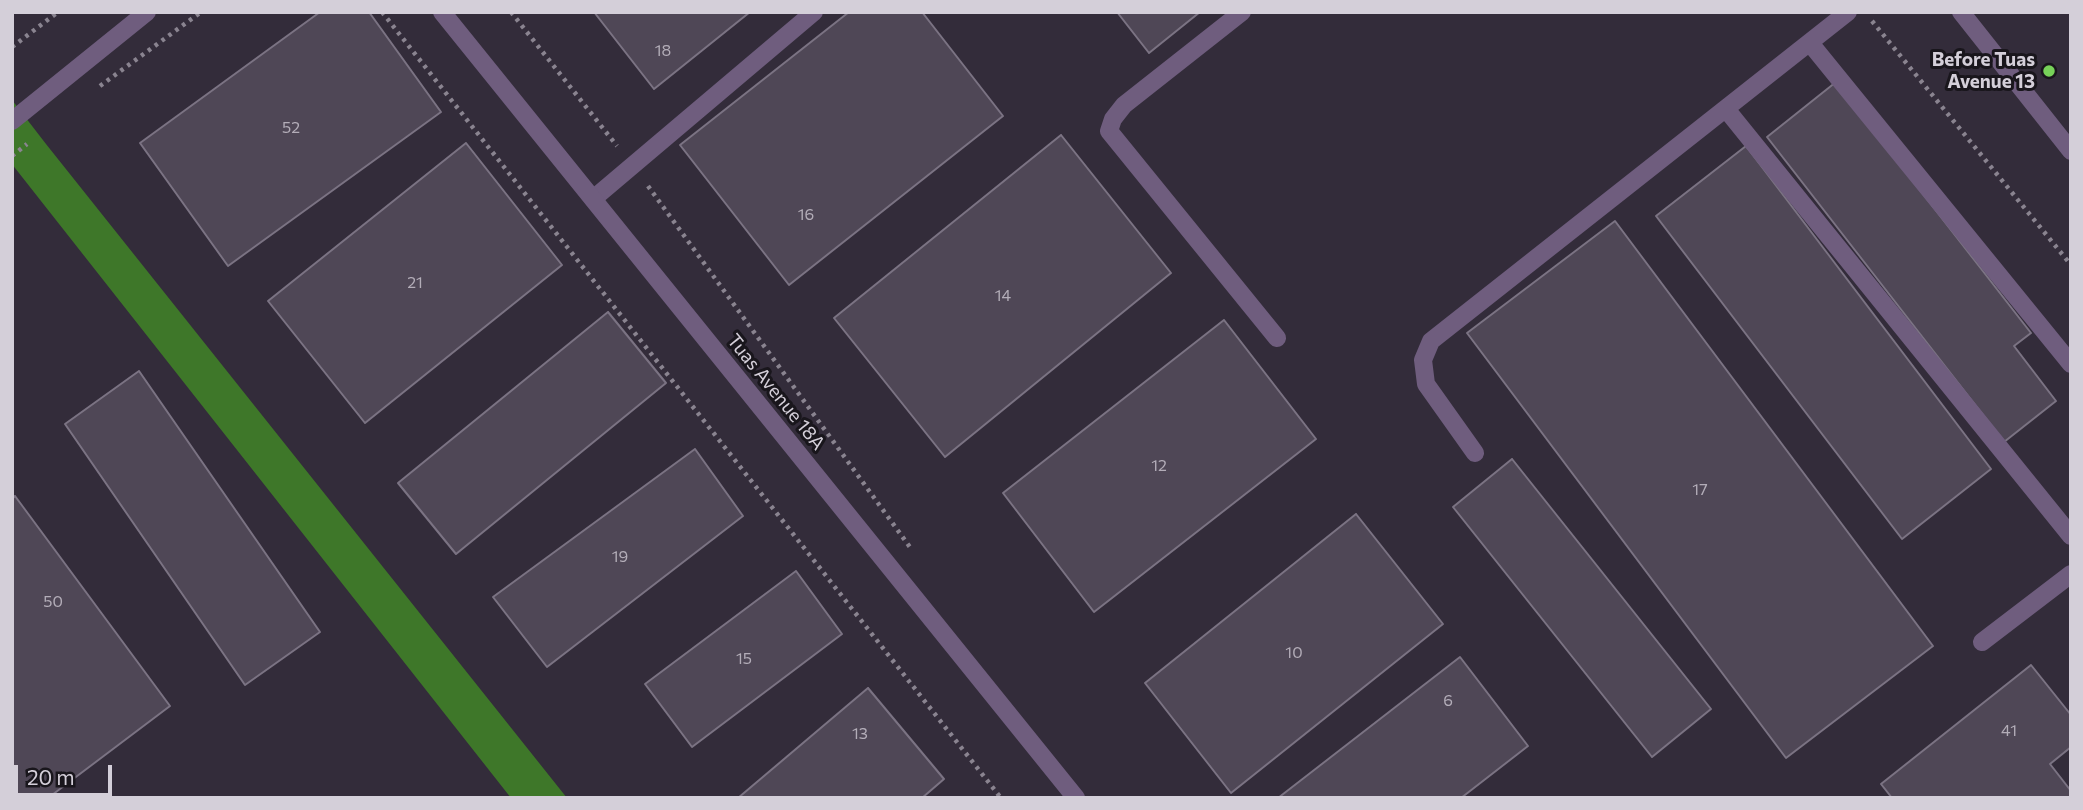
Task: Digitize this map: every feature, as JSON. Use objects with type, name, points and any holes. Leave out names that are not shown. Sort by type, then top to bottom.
[{"type":"street","points":[[12,121],[147,12]]},
{"type":"street","name":"Tuas Avenue 18A","points":[[442,12],[1076,798]]},
{"type":"street","points":[[593,199],[814,12]]},
{"type":"street","points":[[1242,12],[1124,106],[1112,119],[1109,131],[1277,338]]},
{"type":"street","points":[[1475,453],[1426,384],[1423,360],[1431,341],[1848,12]]},
{"type":"street","points":[[1961,12],[2071,151]]},
{"type":"street","points":[[1810,43],[2071,364]]},
{"type":"street","points":[[1726,109],[2071,536]]},
{"type":"street","points":[[1982,642],[2071,574]]},
{"type":"path","points":[[12,47],[58,12]]},
{"type":"path","points":[[91,93],[201,12]]},
{"type":"path","points":[[382,12],[1001,798]]},
{"type":"path","points":[[511,12],[632,164],[916,555]]},
{"type":"path","points":[[1864,12],[2071,265]]},
{"type":"path","points":[[12,156],[32,140]]},
{"type":"shaded area","points":[[12,100],[567,798],[511,798],[12,164]]},
{"type":"building","points":[[320,12],[369,12],[441,112],[228,266],[140,143]]},
{"type":"building","points":[[594,12],[750,12],[654,89]]},
{"type":"building","points":[[849,12],[922,12],[1003,116],[789,285],[680,145]]},
{"type":"building","points":[[1117,12],[1200,12],[1149,53]]},
{"type":"building","points":[[1836,82],[2031,333],[2014,346],[2056,401],[2004,442],[1767,137]]},
{"type":"building","points":[[1061,135],[1171,273],[945,457],[834,318]]},
{"type":"building","points":[[466,143],[562,265],[365,423],[268,301]]},
{"type":"building","points":[[1746,146],[1991,469],[1902,539],[1656,216]]},
{"type":"building","points":[[1615,221],[1933,646],[1786,758],[1467,333]]},
{"type":"building","points":[[608,312],[666,383],[456,554],[398,483]]},
{"type":"building","points":[[1224,320],[1316,439],[1094,612],[1003,493]]},
{"type":"building","points":[[139,371],[320,632],[245,685],[65,424]]},
{"type":"building","points":[[695,449],[743,516],[547,667],[493,597]]},
{"type":"building","points":[[1512,459],[1711,709],[1652,757],[1453,507]]},
{"type":"building","points":[[15,496],[170,706],[48,798],[12,798],[12,499]]},
{"type":"building","points":[[1356,514],[1443,624],[1231,793],[1145,683]]},
{"type":"building","points":[[796,571],[842,634],[692,747],[645,684]]},
{"type":"building","points":[[1460,657],[1528,746],[1461,798],[1278,798]]},
{"type":"building","points":[[2031,665],[2071,715],[2071,747],[2050,764],[2071,791],[2071,798],[1892,798],[1881,784]]},
{"type":"building","points":[[868,688],[944,779],[922,798],[738,798]]},
{"type":"place","name":"Before Tuas Avenue 13","points":[[2049,71]]}]
